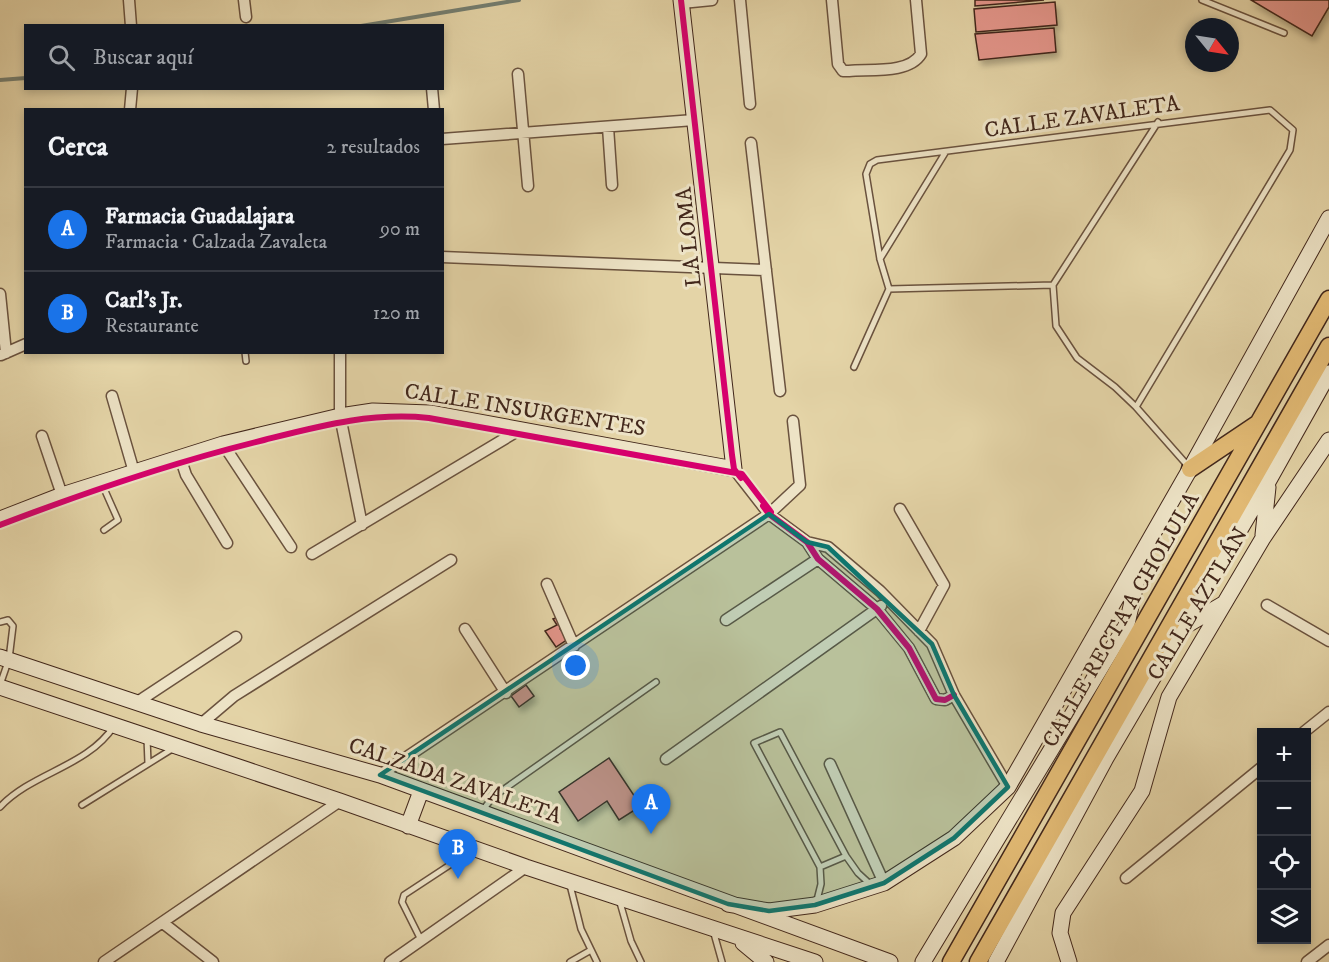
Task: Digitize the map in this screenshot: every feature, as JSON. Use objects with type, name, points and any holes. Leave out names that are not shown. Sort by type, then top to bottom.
[{"type":"main road","name":"LA LOMA","points":[[682,2],[734,469]]},
{"type":"main road","name":"CALLE RECTA A CHOLULA","points":[[728,904],[770,910],[815,905],[879,885],[954,838],[1008,787],[1329,218]]},
{"type":"main road","name":"CALLE RECTA A CHOLULA","points":[[951,962],[1329,300]]},
{"type":"main road","name":"CALLE RECTA A CHOLULA","points":[[978,962],[1329,346]]},
{"type":"main road","points":[[996,962],[1106,758],[1179,630],[1268,482],[1329,373]]},
{"type":"main road","name":"CALLE INSURGENTES","points":[[0,519],[62,495],[223,444],[340,416],[402,410],[521,429],[734,469]]},
{"type":"main road","points":[[1190,468],[1260,422]]},
{"type":"main road","name":"CALLE AZTLÁN","points":[[1069,962],[1060,933],[1063,913],[1142,791],[1168,697],[1263,538],[1329,440]]},
{"type":"main road","points":[[1263,538],[1268,482]]},
{"type":"main road","points":[[924,961],[1127,624],[1144,549]]},
{"type":"main road","points":[[1179,630],[1225,603]]},
{"type":"main road","name":"CALZADA ZAVALETA","points":[[4,658],[201,724],[380,775],[890,962]]},
{"type":"main road","points":[[0,686],[340,801],[569,882],[815,962]]},
{"type":"main road","points":[[408,826],[421,791]]},
{"type":"main road","points":[[719,930],[756,951],[766,962]]},
{"type":"street","points":[[129,0],[131,24]]},
{"type":"street","points":[[244,0],[246,17]]},
{"type":"street","points":[[682,2],[712,0]]},
{"type":"street","points":[[740,0],[750,104]]},
{"type":"street","points":[[832,0],[838,64],[843,71],[849,71],[907,66],[916,61],[921,54],[916,0]]},
{"type":"street","points":[[518,74],[528,186]]},
{"type":"street","points":[[130,108],[132,90]]},
{"type":"street","points":[[432,90],[434,108]]},
{"type":"street","points":[[444,139],[694,120]]},
{"type":"street","points":[[608,127],[612,185]]},
{"type":"street","points":[[752,143],[780,391]]},
{"type":"street","points":[[444,257],[766,270]]},
{"type":"street","points":[[0,294],[3,354],[24,345]]},
{"type":"street","points":[[340,354],[340,416],[362,525]]},
{"type":"street","points":[[112,396],[134,472]]},
{"type":"street","points":[[380,775],[506,693],[769,514],[800,485],[793,421]]},
{"type":"street","points":[[312,554],[521,429]]},
{"type":"street","points":[[42,436],[62,495]]},
{"type":"street","points":[[223,444],[291,547]]},
{"type":"street","points":[[180,457],[186,475],[227,543]]},
{"type":"street","points":[[734,469],[769,514],[807,542],[818,559],[878,609],[909,648],[936,699],[945,700],[954,696]]},
{"type":"street","points":[[900,509],[944,585],[920,631]]},
{"type":"street","points":[[807,542],[828,547],[889,600],[932,644],[954,696],[1008,787]]},
{"type":"street","points":[[726,620],[818,559]]},
{"type":"street","points":[[201,724],[234,696],[451,560]]},
{"type":"street","points":[[547,584],[574,646]]},
{"type":"street","points":[[666,759],[889,600]]},
{"type":"street","points":[[1267,605],[1329,641]]},
{"type":"street","points":[[465,628],[506,693]]},
{"type":"street","points":[[136,703],[236,637]]},
{"type":"street","points":[[1309,728],[1329,712]]},
{"type":"street","points":[[830,765],[879,885]]},
{"type":"street","points":[[1126,878],[1257,771]]},
{"type":"street","points":[[104,962],[340,801]]},
{"type":"street","points":[[390,962],[526,867]]},
{"type":"street","points":[[163,923],[213,962]]},
{"type":"street","points":[[1306,962],[1329,945]]},
{"type":"lane","points":[[1202,0],[1284,33]]},
{"type":"lane","name":"CALLE ZAVALETA","points":[[879,259],[866,174],[870,164],[877,160],[945,153],[1158,122],[1270,110],[1293,130],[1290,150],[1136,407]]},
{"type":"lane","points":[[1158,122],[1053,285],[1056,326],[1077,358],[1115,387],[1136,407],[1190,468]]},
{"type":"lane","points":[[854,367],[888,289],[879,259],[945,153]]},
{"type":"lane","points":[[888,289],[1053,285]]},
{"type":"lane","points":[[245,354],[246,361]]},
{"type":"lane","points":[[101,483],[118,520],[104,530]]},
{"type":"lane","points":[[0,622],[8,620],[13,626],[4,658],[0,686]]},
{"type":"lane","points":[[481,812],[493,797],[656,682]]},
{"type":"lane","points":[[0,807],[23,788],[93,750],[104,741],[115,725]]},
{"type":"lane","points":[[815,905],[821,884],[820,867],[754,743],[780,732],[846,856],[858,873],[879,885]]},
{"type":"lane","points":[[147,736],[148,763]]},
{"type":"lane","points":[[82,805],[177,746]]},
{"type":"lane","points":[[421,940],[402,902],[404,895],[475,849]]},
{"type":"lane","points":[[820,867],[846,856]]},
{"type":"lane","points":[[569,882],[581,929],[597,962]]},
{"type":"lane","points":[[619,898],[631,941],[641,962]]},
{"type":"lane","points":[[719,930],[722,962]]},
{"type":"lane","points":[[570,962],[591,950]]},
{"type":"highlighted area","points":[[769,514],[807,542],[828,547],[932,644],[954,695],[1008,787],[954,838],[884,883],[815,905],[769,911],[728,904],[380,775]]},
{"type":"building","points":[[975,0],[1044,0],[975,6]]},
{"type":"building","points":[[1251,0],[1329,0],[1329,7],[1312,36]]},
{"type":"building","points":[[1055,2],[1057,25],[976,32],[974,9]]},
{"type":"building","points":[[1054,28],[1056,52],[979,60],[975,34]]},
{"type":"building","points":[[559,617],[563,627],[560,629],[568,639],[556,647],[545,631],[557,625],[553,619]]},
{"type":"building","points":[[526,685],[534,696],[519,707],[511,696]]},
{"type":"building","points":[[609,758],[641,806],[619,820],[607,801],[578,821],[559,792]]},
{"type":"waterway","points":[[373,24],[519,0]]},
{"type":"waterway","points":[[0,80],[24,78]]},
{"type":"cycle path","points":[[681,0],[732,455],[734,469],[741,478]]},
{"type":"cycle path","points":[[0,525],[98,489],[197,458],[326,425],[387,417],[429,418],[742,474],[771,512]]},
{"type":"cycle path","points":[[763,506],[769,514],[807,542],[818,559],[877,609],[909,648],[936,699],[945,700],[954,695]]},
{"type":"place","name":"Farmacia Guadalajara","points":[[651,834]]},
{"type":"place","name":"Carl's Jr.","points":[[458,879]]}]
